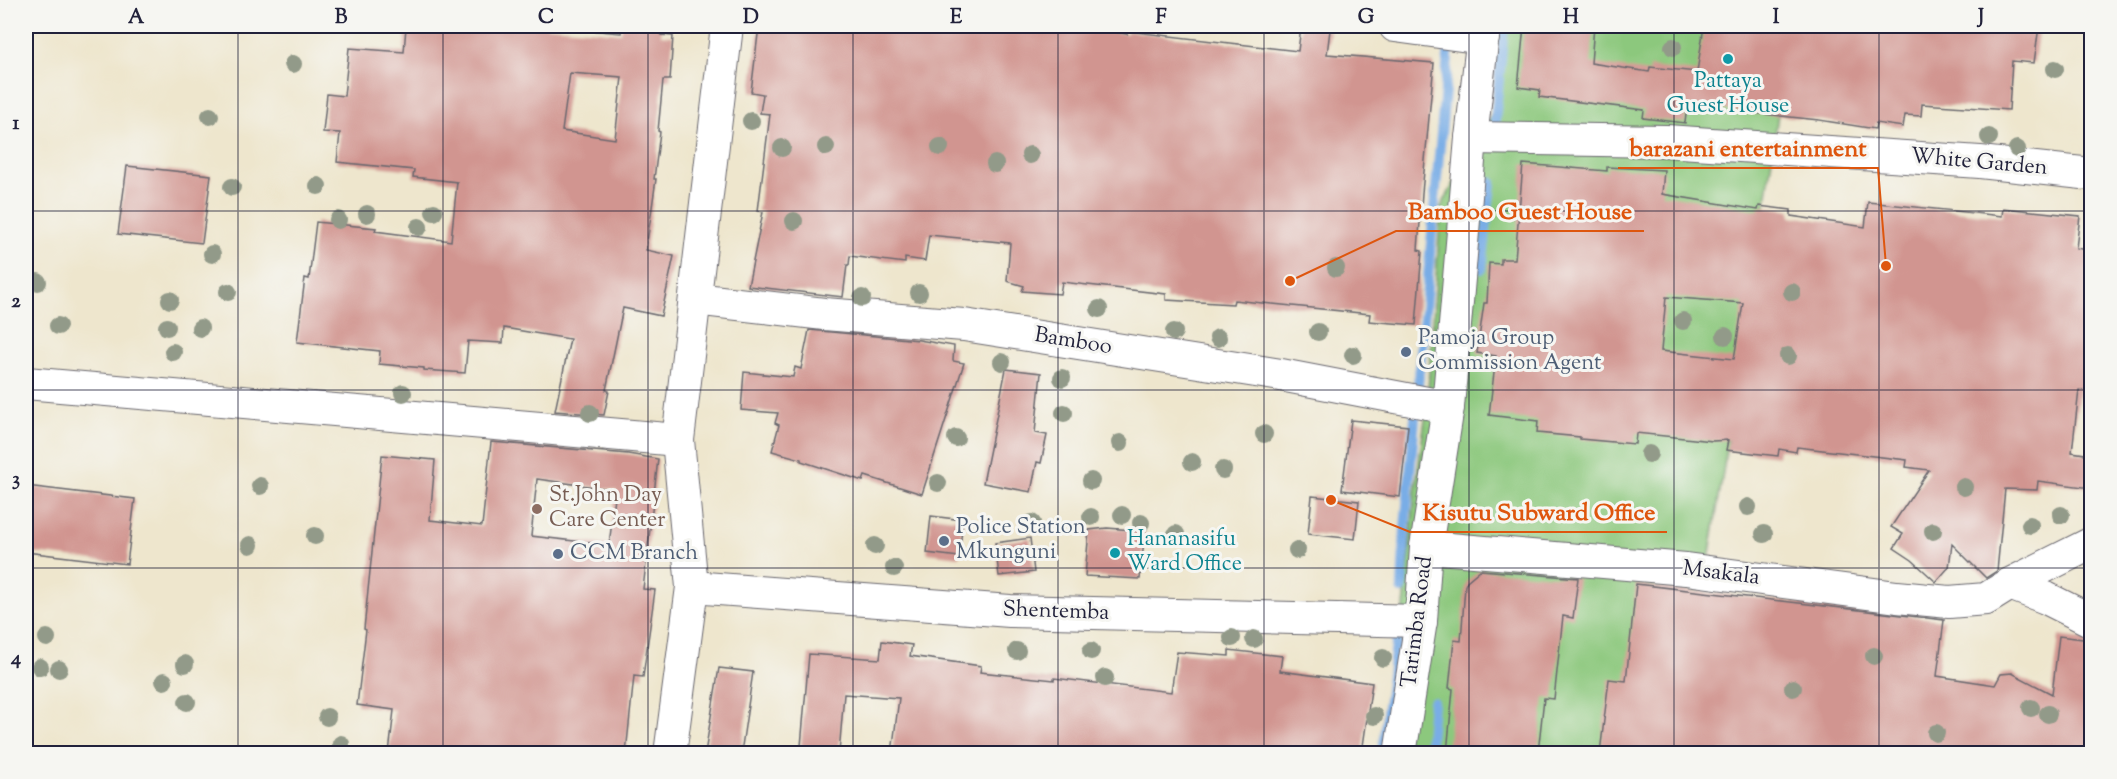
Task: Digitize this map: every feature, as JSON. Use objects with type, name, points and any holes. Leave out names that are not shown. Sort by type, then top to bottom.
[{"type":"street","points":[[670,753],[692,587],[678,440],[727,26]]},
{"type":"street","points":[[1395,26],[1484,32]]},
{"type":"street","name":"Tarimba Road","points":[[1400,753],[1421,621],[1426,547],[1448,407],[1471,138],[1484,32]]},
{"type":"street","name":"White Garden","points":[[1471,138],[1666,141],[1980,162],[2091,174]]},
{"type":"street","name":"Bamboo","points":[[695,299],[824,314],[964,325],[1281,375],[1448,407]]},
{"type":"street","points":[[26,383],[678,440]]},
{"type":"street","name":"Msakala","points":[[1426,547],[1686,570],[1948,602],[1986,599],[2010,584],[2091,543]]},
{"type":"street","points":[[2010,584],[2046,598],[2091,621]]},
{"type":"street","name":"Shentemba","points":[[692,587],[1010,611],[1421,621]]},
{"type":"green space","points":[[1505,26],[1790,26],[1763,224],[1708,565],[1682,637],[1663,753],[1395,754],[1403,679],[1403,617],[1415,492],[1427,404],[1441,207],[1495,107]]},
{"type":"building","points":[[430,26],[541,26],[621,33],[622,26],[662,26],[661,35],[673,36],[670,80],[663,80],[654,179],[656,179],[646,250],[674,256],[661,316],[623,308],[606,390],[609,391],[604,415],[555,411],[570,339],[504,328],[503,343],[468,341],[465,373],[379,364],[380,351],[297,342],[305,278],[309,279],[316,222],[376,228],[375,231],[451,241],[457,182],[413,177],[414,170],[337,162],[340,133],[323,132],[327,94],[344,96],[349,48],[404,52],[406,27],[430,29]],"holes":[[[570,73],[622,77],[615,139],[562,131]]]},
{"type":"building","points":[[759,26],[1077,26],[1127,34],[1127,31],[1298,51],[1301,27],[1330,30],[1327,54],[1434,63],[1418,250],[1422,251],[1416,325],[1369,321],[1370,314],[1234,300],[1233,304],[1166,300],[1166,294],[1062,282],[1060,294],[1022,291],[1024,286],[1007,281],[1010,243],[929,235],[925,261],[905,258],[905,263],[850,256],[843,297],[748,286],[763,212],[758,211],[770,114],[760,113],[763,94],[751,92]]},
{"type":"building","points":[[1524,26],[1594,26],[1591,63],[1649,72],[1650,67],[1697,72],[1704,26],[2039,26],[2034,63],[2012,61],[2009,110],[1922,104],[1921,116],[1905,115],[1903,127],[1876,123],[1875,129],[1819,120],[1687,106],[1685,123],[1643,118],[1644,110],[1539,97],[1540,90],[1518,87]]},
{"type":"building","points":[[1523,164],[1607,171],[1607,167],[1664,170],[1662,194],[1758,210],[1759,206],[1791,210],[1791,216],[1865,227],[1868,202],[2002,216],[2003,208],[2080,216],[2076,248],[2091,251],[2091,391],[2079,390],[2072,452],[2091,455],[2091,488],[2038,481],[2037,490],[2005,489],[1997,571],[1986,578],[1952,544],[1949,567],[1936,582],[1912,560],[1894,548],[1903,534],[1891,527],[1929,470],[1906,467],[1907,460],[1797,447],[1796,452],[1779,449],[1778,456],[1726,450],[1728,440],[1713,441],[1636,433],[1635,444],[1580,439],[1580,437],[1537,433],[1538,421],[1489,415],[1496,356],[1477,353],[1484,303],[1487,303],[1489,263],[1501,264],[1501,259],[1515,259]],"holes":[[[1666,297],[1743,303],[1734,359],[1661,351]]]},
{"type":"building","points":[[127,166],[211,175],[202,243],[118,234]]},
{"type":"building","points":[[809,330],[919,340],[954,346],[953,361],[964,363],[922,494],[865,476],[863,481],[772,451],[779,425],[775,423],[778,413],[741,410],[744,372],[793,377],[795,367],[801,369]]},
{"type":"building","points":[[1006,369],[1041,373],[1035,433],[1047,435],[1041,463],[1037,462],[1031,492],[983,483]]},
{"type":"building","points":[[1351,420],[1408,426],[1400,497],[1342,490]]},
{"type":"building","points":[[491,442],[628,454],[658,459],[643,589],[655,590],[643,677],[634,676],[626,753],[389,753],[394,710],[357,705],[382,455],[435,460],[430,520],[482,526]],"holes":[[[537,479],[616,490],[609,545],[531,536]]]},
{"type":"building","points":[[26,486],[135,499],[127,564],[26,552]]},
{"type":"building","points":[[1312,496],[1359,501],[1355,539],[1308,534]]},
{"type":"building","points":[[931,516],[963,520],[959,557],[927,553]]},
{"type":"building","name":"Hananasifu Ward Office","points":[[1107,528],[1145,531],[1140,579],[1085,576],[1089,530]]},
{"type":"building","points":[[1030,538],[1034,572],[999,576],[995,543]]},
{"type":"building","points":[[1480,570],[1578,578],[1573,618],[1563,616],[1554,699],[1544,698],[1538,753],[1447,753],[1453,689],[1449,688],[1454,640],[1461,641],[1465,586],[1467,581]]},
{"type":"building","points":[[1636,584],[1944,620],[1937,676],[1995,685],[2001,674],[2012,673],[2052,694],[2059,636],[2091,640],[2091,753],[1747,753],[1721,751],[1720,753],[1600,753],[1609,679],[1626,681]]},
{"type":"building","points":[[882,641],[912,645],[910,656],[981,666],[980,672],[1171,692],[1177,652],[1229,656],[1229,650],[1282,656],[1280,671],[1372,683],[1362,753],[892,753],[899,698],[844,694],[839,753],[804,753],[804,746],[801,746],[809,654],[880,659]]},
{"type":"building","points":[[719,668],[753,672],[741,753],[705,753]]},
{"type":"waterway","points":[[1495,121],[1504,26]]},
{"type":"waterway","points":[[1402,589],[1405,528],[1449,46]]},
{"type":"waterway","points":[[1482,269],[1491,182]]},
{"type":"waterway","points":[[1382,754],[1398,630]]},
{"type":"waterway","points":[[1429,754],[1433,702]]},
{"type":"place","name":"Pattaya Guest House","points":[[1728,59]]},
{"type":"place","name":"barazani entertainment","points":[[1886,266]]},
{"type":"place","name":"Bamboo Guest House","points":[[1290,281]]},
{"type":"place","name":"Pamoja Group Commission Agent","points":[[1406,352]]},
{"type":"place","name":"Kisutu Subward Office","points":[[1331,500]]},
{"type":"place","name":"St.John Day Care Center","points":[[537,509]]},
{"type":"place","name":"Police Station Mkunguni","points":[[944,541]]},
{"type":"place","name":"Hananasifu Ward Office","points":[[1115,553]]},
{"type":"place","name":"CCM Branch","points":[[558,554]]}]
